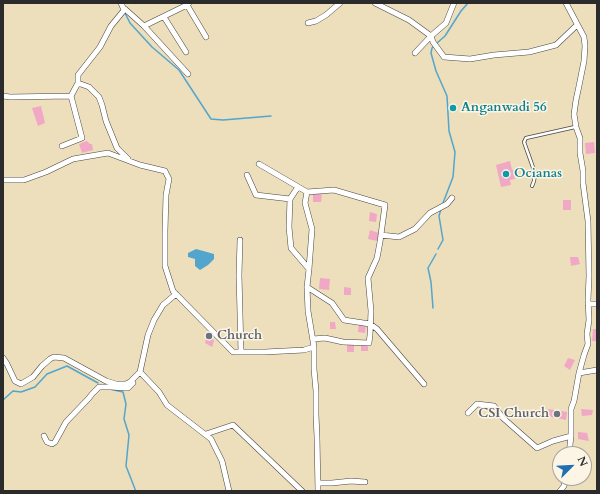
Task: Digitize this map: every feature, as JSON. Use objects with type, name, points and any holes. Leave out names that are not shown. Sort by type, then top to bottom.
[{"type":"street","points":[[120,3],[123,11],[144,26],[188,74]]},
{"type":"street","points":[[308,23],[316,21],[326,15],[340,3]]},
{"type":"street","points":[[375,3],[409,20],[430,36],[444,56],[470,59],[529,52],[556,45],[578,25]]},
{"type":"street","points":[[414,53],[430,36],[446,23],[454,3]]},
{"type":"street","points":[[566,3],[584,37],[585,46],[584,61],[574,114],[576,127],[580,138],[580,153],[588,220],[589,276],[588,344],[579,373],[571,409],[570,446]]},
{"type":"street","points":[[144,26],[188,4],[206,37]]},
{"type":"street","points":[[62,146],[82,138],[71,96],[78,83],[78,75],[100,47],[111,26],[123,11]]},
{"type":"street","points":[[164,17],[186,52]]},
{"type":"street","points":[[78,83],[89,87],[98,97],[117,148],[131,162]]},
{"type":"street","points":[[3,96],[10,98],[71,96]]},
{"type":"street","points":[[3,180],[24,180],[46,172],[73,159],[108,153],[117,148]]},
{"type":"street","points":[[108,153],[131,162],[165,171],[168,179],[166,202],[165,266],[173,294],[233,352],[304,350],[314,347]]},
{"type":"street","points":[[259,164],[307,192],[334,190],[384,204],[377,258],[368,278],[371,311],[370,335],[368,343],[344,342],[325,338],[313,339]]},
{"type":"street","points":[[247,175],[256,195],[290,199]]},
{"type":"street","points":[[298,187],[290,199],[291,248],[309,269]]},
{"type":"street","points":[[307,192],[305,203],[312,229],[307,287],[308,311],[314,347],[318,491]]},
{"type":"street","points":[[381,235],[399,237],[415,229],[430,213],[446,205],[452,198]]},
{"type":"street","points":[[240,240],[239,275],[241,352]]},
{"type":"street","points":[[307,287],[332,303],[344,320],[370,324],[377,329],[424,384]]},
{"type":"street","points":[[44,436],[47,442],[52,444],[55,442],[66,422],[99,387],[128,388],[139,378],[148,335],[154,320],[163,305],[173,294]]},
{"type":"street","points":[[588,304],[597,304]]},
{"type":"street","points":[[3,358],[15,381],[21,384],[33,377],[42,366],[54,357],[64,358],[106,381],[116,384],[126,384],[130,382],[140,372]]},
{"type":"street","points":[[579,373],[597,370]]},
{"type":"street","points":[[140,372],[159,392],[167,405],[212,439],[222,461],[229,491]]},
{"type":"street","points":[[468,413],[477,404],[494,406],[503,418],[537,448],[553,441],[571,436]]},
{"type":"street","points":[[206,434],[233,425],[302,491]]},
{"type":"street","points":[[318,483],[351,481],[365,482]]},
{"type":"lane","points":[[532,186],[535,173],[524,142],[526,138],[576,127]]},
{"type":"water","points":[[196,249],[214,254],[214,259],[200,270],[195,266],[195,259],[188,257],[188,253]]},
{"type":"building","points":[[41,106],[45,123],[38,126],[32,108]]},
{"type":"building","points":[[87,141],[92,144],[93,150],[82,153],[79,144]]},
{"type":"building","points":[[594,142],[595,153],[586,154],[585,143]]},
{"type":"building","name":"Ocianas","points":[[510,161],[512,170],[515,169],[515,179],[510,180],[511,185],[501,187],[496,165]]},
{"type":"building","points":[[313,193],[322,193],[321,202],[313,202]]},
{"type":"building","points":[[563,200],[571,200],[571,210],[563,210]]},
{"type":"building","points":[[370,212],[377,214],[376,222],[369,221]]},
{"type":"building","points":[[370,230],[379,233],[377,241],[368,239]]},
{"type":"building","points":[[570,257],[578,257],[580,264],[571,266]]},
{"type":"building","points":[[320,278],[330,279],[329,290],[319,289]]},
{"type":"building","points":[[344,287],[351,288],[351,295],[344,295]]},
{"type":"building","points":[[330,322],[335,322],[336,329],[330,329]]},
{"type":"building","points":[[359,323],[366,324],[365,333],[358,332]]},
{"type":"building","points":[[593,329],[597,329],[597,341],[592,341]]},
{"type":"building","name":"Church","points":[[208,332],[214,341],[212,347],[205,343]]},
{"type":"building","points":[[347,345],[354,345],[354,352],[347,352]]},
{"type":"building","points":[[361,345],[368,345],[368,351],[361,351]]},
{"type":"building","points":[[568,358],[575,360],[570,370],[564,366]]},
{"type":"building","name":"CSI Church","points":[[548,409],[567,412],[566,420],[547,416]]},
{"type":"building","points":[[581,409],[593,410],[592,415],[582,416]]},
{"type":"building","points":[[578,432],[587,433],[589,441],[578,439]]},
{"type":"waterway","points":[[437,43],[445,36],[468,3]]},
{"type":"waterway","points":[[125,13],[130,23],[152,47],[179,70],[211,119],[223,120],[271,116]]},
{"type":"waterway","points":[[434,46],[431,53],[436,71],[447,96],[449,131],[455,152],[453,177],[443,203]]},
{"type":"waterway","points":[[438,249],[443,240],[439,216],[441,209]]},
{"type":"waterway","points":[[433,308],[431,282],[428,268],[436,254]]},
{"type":"waterway","points":[[3,400],[13,391],[21,392],[35,387],[47,374],[67,366],[98,383]]},
{"type":"waterway","points":[[110,389],[123,392],[126,404],[124,419],[129,435],[126,466],[136,491]]},
{"type":"place","name":"Anganwadi 56","points":[[453,108]]},
{"type":"place","name":"Ocianas","points":[[506,174]]},
{"type":"place","name":"Church","points":[[209,336]]},
{"type":"place","name":"CSI Church","points":[[557,414]]}]
